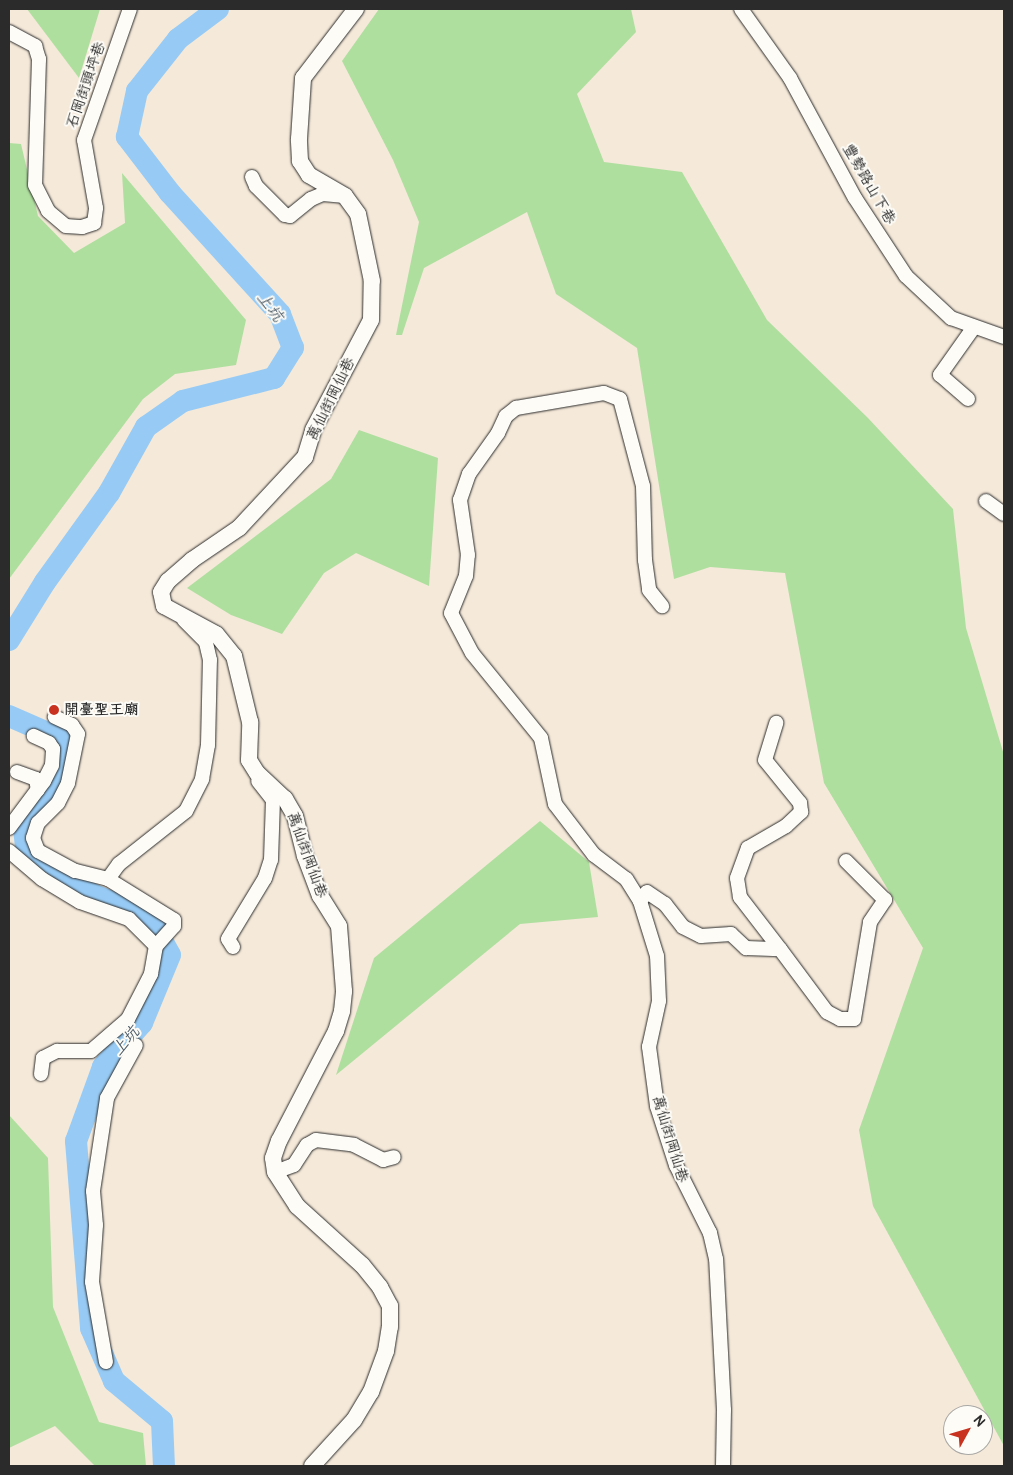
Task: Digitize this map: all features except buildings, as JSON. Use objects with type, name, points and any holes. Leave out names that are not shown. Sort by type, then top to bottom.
[{"type":"street","name":"石岡街頭坪巷","points":[[9,32],[34,46],[39,59],[35,184],[48,211],[66,226],[82,227],[94,223],[96,208],[84,140],[130,9]]},
{"type":"street","name":"萬仙街岡仙巷","points":[[274,1172],[273,1158],[279,1141],[336,1031],[344,991],[339,926],[320,896],[304,856],[295,816],[285,799],[257,773],[249,760],[250,722],[234,656],[216,634],[164,606],[162,592],[168,581],[239,528],[305,457],[312,430],[371,320],[372,281],[358,214],[345,196],[310,175],[300,161],[300,92],[303,78],[356,9]]},
{"type":"street","name":"豐勢路山下巷","points":[[741,9],[790,78],[855,198],[906,276],[951,318],[1004,337]]},
{"type":"street","points":[[252,177],[256,186],[285,216],[290,216],[311,199],[323,194],[345,196]]},
{"type":"street","points":[[968,399],[940,375],[974,327]]},
{"type":"street","name":"萬仙街岡仙巷","points":[[662,606],[649,590],[644,560],[643,486],[620,398],[604,393],[516,408],[506,416],[498,433],[469,474],[460,500],[468,555],[466,576],[451,613],[472,653],[541,738],[555,804],[594,855],[626,879],[640,901],[657,956],[659,1001],[649,1047],[657,1106],[676,1165],[710,1233],[716,1259],[724,1410],[723,1466]]},
{"type":"street","points":[[986,501],[1004,514]]},
{"type":"street","points":[[108,879],[118,864],[164,831],[186,811],[202,779],[208,745],[210,660],[206,642],[178,614]]},
{"type":"street","points":[[40,1074],[43,1058],[57,1051],[91,1051],[128,1019],[151,974],[156,946],[174,926],[174,920],[108,879],[75,871],[38,851],[33,838],[38,823],[58,803],[68,783],[78,734],[72,725],[55,717]]},
{"type":"street","points":[[776,723],[765,760],[800,803],[801,812],[786,826],[748,848],[737,878],[740,897],[827,1012],[840,1019],[854,1019],[870,922],[885,900],[846,861]]},
{"type":"street","points":[[9,828],[38,790],[52,765],[53,749],[50,743],[34,736]]},
{"type":"street","points":[[17,772],[36,779],[38,790]]},
{"type":"street","points":[[233,946],[228,939],[265,878],[271,860],[272,800],[257,780],[257,773]]},
{"type":"street","points":[[9,851],[42,879],[80,902],[129,919],[156,946]]},
{"type":"street","points":[[640,901],[647,892],[665,904],[683,927],[701,936],[731,934],[746,948],[780,949]]},
{"type":"street","points":[[106,1362],[92,1282],[96,1224],[93,1191],[107,1098],[136,1046]]},
{"type":"street","points":[[312,1466],[354,1420],[371,1392],[386,1351],[390,1306],[380,1287],[362,1264],[297,1206],[274,1172],[294,1165],[306,1145],[316,1140],[354,1145],[383,1160],[394,1157]]},
{"type":"green space","points":[[27,9],[100,9],[79,78]]},
{"type":"green space","points":[[379,9],[631,9],[636,32],[577,94],[604,162],[682,172],[767,320],[868,418],[953,509],[966,628],[1004,755],[1004,1446],[993,1426],[993,1405],[982,1405],[873,1206],[859,1130],[923,948],[824,783],[785,573],[710,567],[674,579],[637,348],[556,294],[527,212],[424,268],[402,335],[396,335],[419,222],[393,160],[342,61]]},
{"type":"green space","points":[[9,143],[21,144],[38,216],[74,253],[125,223],[122,173],[246,320],[236,365],[175,374],[143,399],[9,579]]},
{"type":"green space","points":[[359,430],[438,458],[429,586],[356,553],[324,573],[282,634],[231,615],[187,588],[331,479]]},
{"type":"green space","points":[[540,821],[589,862],[598,917],[520,924],[336,1075],[374,958]]},
{"type":"green space","points":[[9,1115],[48,1158],[53,1307],[99,1422],[143,1433],[146,1466],[95,1466],[55,1426],[9,1448]]},
{"type":"waterway","name":"上坑","points":[[9,640],[45,582],[109,493],[146,427],[183,401],[274,378],[293,348],[280,314],[170,193],[127,137],[137,91],[178,39],[218,9]]},
{"type":"waterway","name":"上坑","points":[[9,716],[64,740],[64,764],[54,790],[24,828],[27,857],[94,895],[149,917],[170,955],[142,1023],[103,1067],[76,1141],[91,1328],[114,1381],[162,1421],[164,1466]]},
{"type":"place","name":"開臺聖王廟","points":[[54,710]]}]
